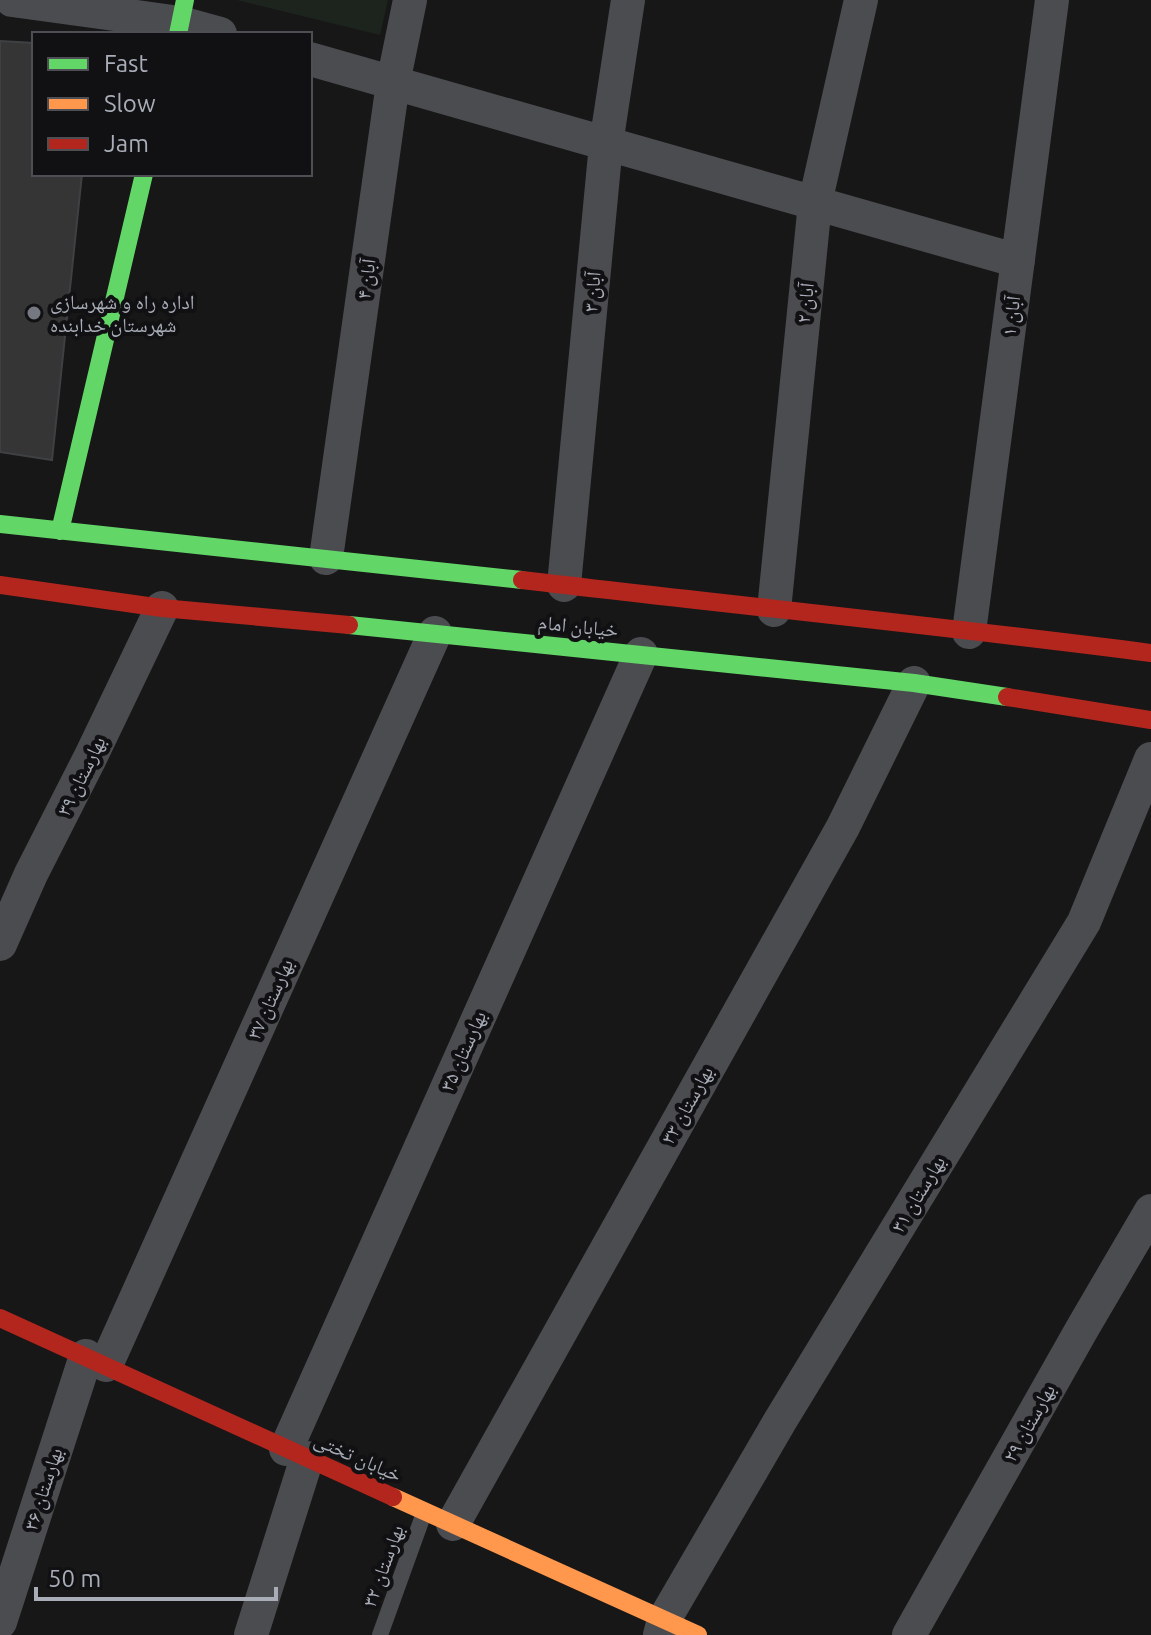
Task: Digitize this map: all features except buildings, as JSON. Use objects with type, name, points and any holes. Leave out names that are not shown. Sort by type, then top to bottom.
[{"type":"main road","points":[[60,531],[144,176]]},
{"type":"main road","name":"خیابان امام","points":[[0,524],[326,558],[1151,653]]},
{"type":"main road","name":"خیابان امام","points":[[0,585],[162,608],[914,683],[1151,720]]},
{"type":"main road","name":"خیابان تختی","points":[[0,1318],[438,1518],[662,1627],[698,1635]]},
{"type":"street","points":[[15,0],[181,19],[215,32]]},
{"type":"street","name":"آبان ۴","points":[[326,558],[393,83],[410,0]]},
{"type":"street","name":"آبان ۳","points":[[564,585],[606,144],[628,0]]},
{"type":"street","name":"آبان ۲","points":[[774,610],[815,203],[861,0]]},
{"type":"street","name":"آبان ۱","points":[[969,632],[1052,0]]},
{"type":"street","points":[[312,60],[1018,261]]},
{"type":"street","name":"بهارستان ۳۹","points":[[0,944],[31,874],[162,608]]},
{"type":"street","name":"بهارستان ۳۷","points":[[96,1361],[435,633]]},
{"type":"street","name":"بهارستان ۳۵","points":[[251,1635],[296,1453],[641,654]]},
{"type":"street","name":"بهارستان ۳۳","points":[[438,1518],[843,827],[914,683]]},
{"type":"street","name":"بهارستان ۳۱","points":[[662,1627],[780,1421],[1084,922],[1151,759]]},
{"type":"street","name":"بهارستان ۲۹","points":[[909,1635],[1151,1211]]},
{"type":"street","name":"بهارستان ۳۶","points":[[0,1622],[96,1361]]},
{"type":"lane","name":"بهارستان ۳۲","points":[[380,1635],[438,1518]]},
{"type":"shaded area","points":[[237,0],[388,0],[380,35]]},
{"type":"traffic: fast","points":[[178,32],[185,0]]},
{"type":"traffic: fast","points":[[60,531],[144,176]]},
{"type":"traffic: fast","points":[[0,524],[522,580]]},
{"type":"traffic: fast","points":[[349,625],[914,683],[1007,697]]},
{"type":"traffic: slow","points":[[393,1497],[698,1635]]},
{"type":"traffic: jam","points":[[522,580],[1151,653]]},
{"type":"traffic: jam","points":[[0,585],[162,608],[349,625]]},
{"type":"traffic: jam","points":[[1007,697],[1151,720]]},
{"type":"traffic: jam","points":[[0,1318],[393,1497]]},
{"type":"place","name":"اداره راه و شهرسازی شهرستان خدابنده","points":[[34,313]]}]
